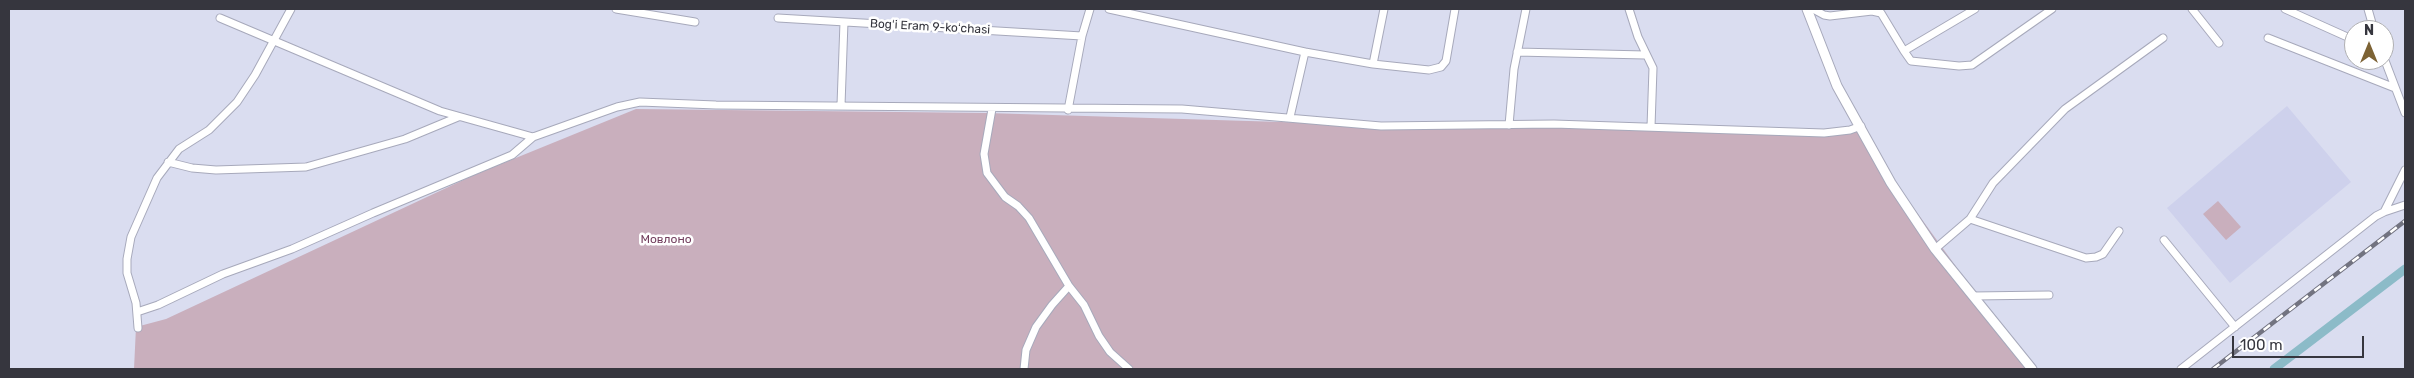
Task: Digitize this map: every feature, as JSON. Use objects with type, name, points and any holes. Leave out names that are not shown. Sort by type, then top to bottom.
[{"type":"street","points":[[138,328],[137,312],[128,273],[131,237],[157,178],[179,150],[209,130],[237,102],[255,76],[273,39],[291,9]]},
{"type":"street","points":[[616,9],[695,22]]},
{"type":"street","points":[[1068,110],[1082,36],[1090,9]]},
{"type":"street","points":[[1109,9],[1306,52],[1373,64],[1429,70],[1441,67],[1448,54],[1455,9]]},
{"type":"street","points":[[1373,64],[1384,9]]},
{"type":"street","points":[[1508,124],[1517,52],[1526,9]]},
{"type":"street","points":[[1629,9],[1645,55],[1650,61],[1653,75],[1651,127]]},
{"type":"street","points":[[1807,9],[1837,86],[1892,183],[1936,249],[2032,369]]},
{"type":"street","points":[[1813,9],[1824,16],[1872,10],[1881,13],[1911,61],[1959,66],[1972,65],[2052,9]]},
{"type":"street","points":[[1904,51],[1975,9]]},
{"type":"street","points":[[2192,9],[2219,43]]},
{"type":"street","points":[[2285,9],[2344,36]]},
{"type":"street","points":[[220,18],[273,39],[386,90],[458,118],[533,137]]},
{"type":"street","name":"Bogʻi Eram 9-koʻchasi","points":[[778,18],[1082,36]]},
{"type":"street","points":[[842,105],[844,22]]},
{"type":"street","points":[[1936,249],[1970,219],[1994,183],[2065,109],[2163,38]]},
{"type":"street","points":[[2268,38],[2395,88]]},
{"type":"street","points":[[1290,117],[1306,52]]},
{"type":"street","points":[[1517,52],[1645,55]]},
{"type":"street","points":[[2388,70],[2405,113]]},
{"type":"street","points":[[137,312],[158,305],[223,274],[292,249],[373,212],[512,155],[533,137],[617,107],[640,102],[716,105],[842,105],[1068,110],[1182,109],[1382,126],[1508,124],[1824,133],[1861,126]]},
{"type":"street","points":[[992,109],[984,154],[987,173],[1005,197],[1018,206],[1029,218],[1069,286],[1084,305],[1110,352],[1129,369]]},
{"type":"street","points":[[168,162],[192,168],[216,170],[306,167],[405,139],[458,118]]},
{"type":"street","points":[[2384,212],[2405,170]]},
{"type":"street","points":[[2181,369],[2376,216],[2405,206]]},
{"type":"street","points":[[1970,219],[2086,258],[2103,254],[2119,231]]},
{"type":"street","points":[[2164,240],[2235,327]]},
{"type":"street","points":[[1024,369],[1026,350],[1036,327],[1069,286]]},
{"type":"street","points":[[1973,296],[2048,295]]},
{"type":"shaded area","points":[[2287,106],[2351,182],[2230,283],[2167,208]]},
{"type":"green space","name":"Мовлоно","points":[[636,109],[987,113],[1445,127],[1531,122],[1858,131],[2030,369],[134,369],[136,327],[166,319],[474,175]]},
{"type":"green space","points":[[2218,201],[2241,227],[2226,240],[2203,214]]},
{"type":"waterway","points":[[2274,369],[2405,269]]},
{"type":"railway","points":[[2213,369],[2405,221]]}]
